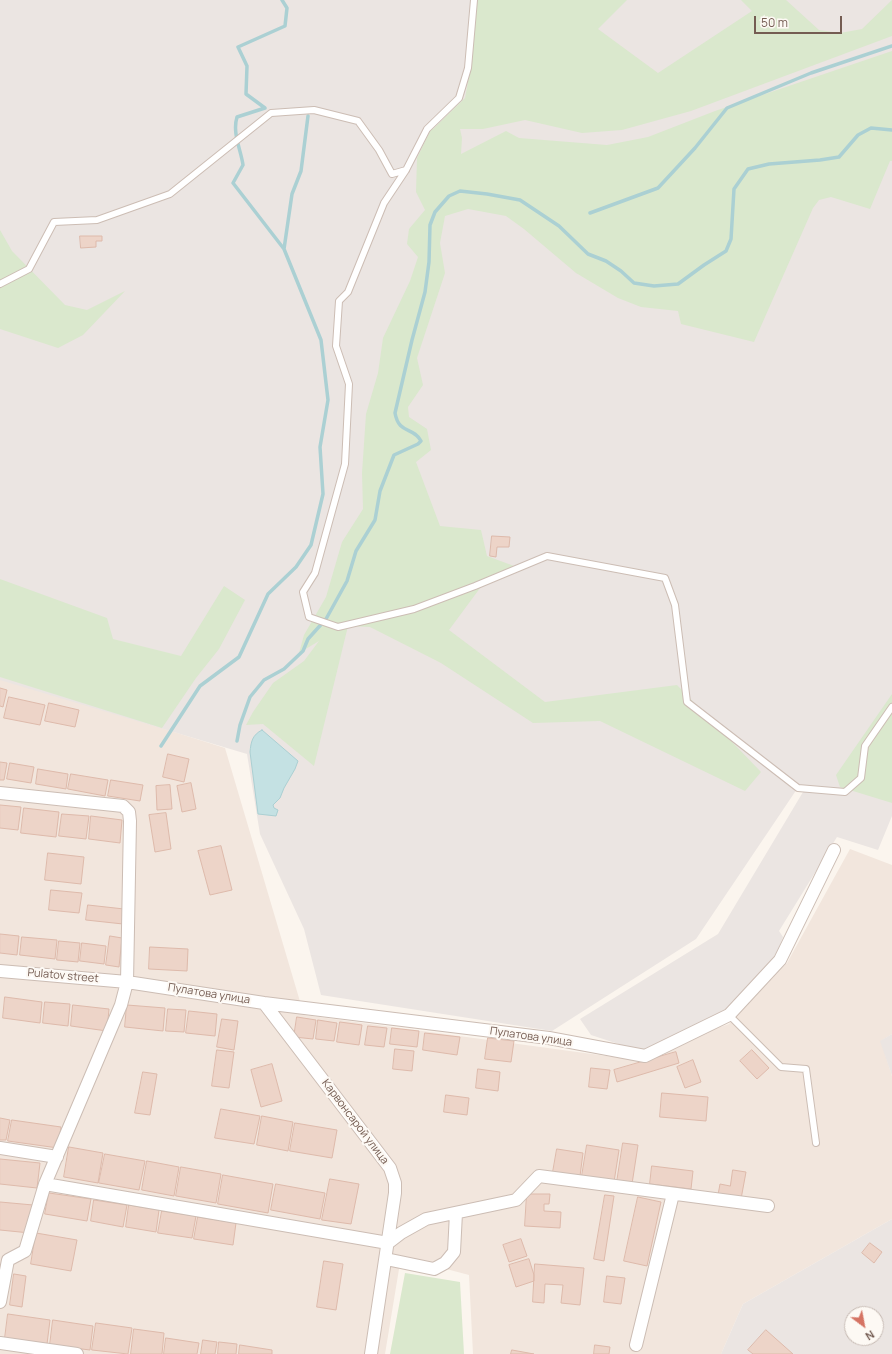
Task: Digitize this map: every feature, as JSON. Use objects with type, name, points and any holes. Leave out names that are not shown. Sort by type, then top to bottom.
[{"type":"street","points":[[0,793],[123,806],[129,812],[127,982],[121,1005],[45,1184],[25,1251],[8,1260],[0,1302]]},
{"type":"street","name":"Пулатова улица","points":[[127,982],[264,1003],[549,1038],[645,1056],[729,1015],[780,960],[834,850]]},
{"type":"street","name":"Pulatov street","points":[[0,971],[127,982]]},
{"type":"street","name":"Карвонсарой улица","points":[[264,1003],[390,1168],[395,1183],[386,1259],[371,1354]]},
{"type":"street","points":[[0,1148],[57,1156]]},
{"type":"street","points":[[45,1184],[388,1242],[426,1219],[516,1200],[539,1176],[768,1206]]},
{"type":"street","points":[[636,1345],[673,1194]]},
{"type":"street","points":[[386,1259],[434,1269],[445,1263],[454,1252],[456,1213]]},
{"type":"street","points":[[0,1343],[77,1354]]},
{"type":"lane","points":[[474,0],[468,68],[459,98],[427,129],[406,170],[384,203],[348,292],[339,301],[336,346],[349,384],[345,464],[315,573],[303,592],[309,617],[338,627],[414,609],[476,586],[547,556],[665,578],[675,605],[687,702],[798,788],[845,792],[861,778],[865,746],[892,707]]},
{"type":"lane","points":[[0,284],[29,269],[54,222],[97,220],[170,194],[271,113],[314,110],[358,121],[379,150],[392,174],[406,170]]},
{"type":"lane","points":[[729,1015],[781,1068],[806,1069],[816,1143]]},
{"type":"shaded area","points":[[0,0],[892,0],[892,816],[878,850],[837,837],[779,931],[783,937],[775,958],[726,1011],[643,1052],[591,1035],[580,1019],[718,934],[806,787],[799,786],[696,939],[552,1031],[321,995],[304,929],[260,834],[247,754],[0,680]]},
{"type":"shaded area","points":[[0,677],[225,748],[304,1015],[629,1059],[729,1024],[787,963],[850,849],[892,865],[892,1034],[881,1041],[892,1076],[892,1219],[743,1304],[721,1354],[473,1354],[469,1275],[401,1257],[385,1354],[0,1354]]},
{"type":"shaded area","points":[[892,1034],[892,1076],[880,1041]]},
{"type":"shaded area","points":[[892,1219],[892,1354],[721,1354],[743,1304]]},
{"type":"green space","points":[[477,0],[627,0],[598,29],[658,73],[752,11],[741,0],[786,0],[819,30],[840,33],[862,29],[892,0],[892,36],[691,111],[622,130],[582,133],[525,120],[483,129],[460,129],[462,138],[461,154],[506,131],[519,138],[607,145],[648,137],[715,111],[892,51],[892,161],[890,161],[870,209],[831,197],[819,200],[813,208],[754,342],[681,324],[678,311],[641,307],[618,298],[576,273],[524,229],[506,216],[468,209],[445,216],[440,243],[445,273],[417,358],[423,385],[408,407],[409,417],[427,429],[431,450],[416,462],[440,526],[481,530],[487,556],[514,566],[486,580],[449,630],[545,702],[677,685],[761,772],[745,791],[600,721],[533,723],[441,663],[370,627],[348,626],[314,766],[263,724],[246,725],[273,683],[304,661],[319,641],[299,653],[304,635],[326,597],[342,542],[363,509],[362,473],[366,414],[378,373],[383,338],[410,281],[418,257],[407,244],[409,229],[425,210],[416,192],[417,158],[431,129],[433,129],[465,98],[472,60]]},
{"type":"green space","points":[[0,230],[12,251],[65,305],[87,310],[125,291],[83,335],[58,348],[0,329]]},
{"type":"green space","points":[[0,579],[107,618],[113,639],[181,656],[224,586],[245,600],[219,649],[196,678],[162,728],[0,677]]},
{"type":"green space","points":[[892,694],[892,803],[840,787],[836,775]]},
{"type":"green space","points":[[405,1273],[460,1282],[464,1354],[390,1354]]},
{"type":"water","points":[[262,730],[298,761],[280,798],[273,805],[274,808],[278,810],[276,816],[258,814],[250,752],[253,739],[256,734]]},
{"type":"building","points":[[80,236],[102,236],[102,241],[96,241],[96,247],[81,248]]},
{"type":"building","points":[[492,536],[510,537],[509,547],[497,547],[496,557],[490,556]]},
{"type":"building","points":[[0,688],[7,690],[3,707],[0,706]]},
{"type":"building","points":[[9,697],[45,705],[40,725],[4,718]]},
{"type":"building","points":[[49,703],[79,710],[75,727],[45,721]]},
{"type":"building","points":[[168,754],[189,759],[184,782],[163,777]]},
{"type":"building","points":[[0,762],[7,763],[4,780],[0,780]]},
{"type":"building","points":[[10,763],[34,767],[31,783],[7,779]]},
{"type":"building","points":[[38,769],[68,774],[66,789],[36,784]]},
{"type":"building","points":[[71,774],[108,780],[105,796],[68,789]]},
{"type":"building","points":[[111,780],[143,785],[140,801],[108,796]]},
{"type":"building","points":[[191,783],[196,809],[182,812],[177,786]]},
{"type":"building","points":[[170,785],[172,809],[157,810],[156,786]]},
{"type":"building","points":[[0,805],[21,807],[18,830],[0,828]]},
{"type":"building","points":[[24,808],[59,812],[56,837],[21,833]]},
{"type":"building","points":[[166,813],[171,849],[155,852],[149,815]]},
{"type":"building","points":[[62,814],[89,816],[86,839],[59,836]]},
{"type":"building","points":[[91,816],[122,820],[120,843],[89,839]]},
{"type":"building","points":[[221,846],[232,890],[210,895],[198,851]]},
{"type":"building","points":[[48,853],[84,857],[81,884],[45,880]]},
{"type":"building","points":[[51,890],[82,893],[79,913],[49,910]]},
{"type":"building","points":[[88,905],[124,909],[123,924],[86,920]]},
{"type":"building","points":[[0,934],[19,936],[17,955],[0,953]]},
{"type":"building","points":[[110,936],[122,938],[119,967],[106,965]]},
{"type":"building","points":[[22,937],[57,940],[55,959],[20,955]]},
{"type":"building","points":[[59,941],[80,943],[78,962],[57,960]]},
{"type":"building","points":[[82,943],[106,946],[104,964],[80,961]]},
{"type":"building","points":[[150,947],[188,949],[187,971],[149,969]]},
{"type":"building","points":[[5,997],[42,1002],[40,1023],[3,1018]]},
{"type":"building","points":[[45,1002],[70,1004],[68,1026],[43,1023]]},
{"type":"building","points":[[73,1005],[109,1009],[107,1031],[71,1026]]},
{"type":"building","points":[[127,1005],[165,1008],[163,1031],[125,1027]]},
{"type":"building","points":[[168,1009],[186,1010],[184,1032],[166,1031]]},
{"type":"building","points":[[189,1011],[217,1014],[215,1036],[186,1033]]},
{"type":"building","points":[[297,1017],[316,1020],[313,1039],[294,1037]]},
{"type":"building","points":[[222,1019],[238,1021],[234,1050],[217,1047]]},
{"type":"building","points":[[318,1020],[337,1023],[334,1041],[316,1039]]},
{"type":"building","points":[[340,1022],[362,1025],[359,1045],[337,1042]]},
{"type":"building","points":[[368,1026],[387,1028],[384,1047],[365,1045]]},
{"type":"building","points":[[392,1028],[419,1031],[417,1047],[390,1044]]},
{"type":"building","points":[[425,1033],[460,1037],[457,1055],[423,1050]]},
{"type":"building","points":[[488,1038],[514,1041],[511,1062],[485,1059]]},
{"type":"building","points":[[395,1049],[414,1051],[412,1071],[393,1069]]},
{"type":"building","points":[[217,1050],[234,1052],[229,1088],[212,1086]]},
{"type":"building","points":[[752,1050],[769,1068],[757,1079],[740,1061]]},
{"type":"building","points":[[676,1052],[679,1063],[617,1082],[614,1070]]},
{"type":"building","points":[[693,1060],[701,1082],[685,1088],[677,1067]]},
{"type":"building","points":[[272,1064],[282,1101],[261,1107],[251,1070]]},
{"type":"building","points":[[591,1068],[610,1070],[607,1089],[589,1087]]},
{"type":"building","points":[[478,1069],[500,1072],[498,1091],[476,1088]]},
{"type":"building","points":[[143,1072],[157,1074],[150,1115],[135,1113]]},
{"type":"building","points":[[662,1093],[708,1097],[706,1121],[660,1117]]},
{"type":"building","points":[[446,1095],[469,1098],[467,1115],[444,1112]]},
{"type":"building","points":[[221,1109],[260,1116],[254,1144],[215,1138]]},
{"type":"building","points":[[262,1116],[293,1122],[288,1151],[257,1145]]},
{"type":"building","points":[[0,1118],[10,1120],[6,1140],[0,1140]]},
{"type":"building","points":[[12,1120],[61,1127],[58,1148],[8,1141]]},
{"type":"building","points":[[295,1123],[337,1130],[332,1158],[290,1151]]},
{"type":"building","points":[[623,1143],[638,1145],[632,1184],[617,1182]]},
{"type":"building","points":[[587,1145],[619,1150],[614,1182],[582,1176]]},
{"type":"building","points":[[69,1147],[103,1153],[98,1183],[64,1177]]},
{"type":"building","points":[[557,1149],[583,1153],[580,1176],[553,1172]]},
{"type":"building","points":[[105,1154],[145,1161],[139,1190],[99,1183]]},
{"type":"building","points":[[0,1159],[40,1163],[37,1188],[0,1184]]},
{"type":"building","points":[[147,1161],[179,1167],[174,1196],[142,1190]]},
{"type":"building","points":[[652,1166],[693,1171],[691,1189],[650,1184]]},
{"type":"building","points":[[181,1167],[221,1174],[216,1203],[176,1196]]},
{"type":"building","points":[[733,1170],[746,1172],[741,1199],[718,1195],[720,1184],[730,1186]]},
{"type":"building","points":[[223,1175],[273,1184],[268,1213],[218,1204]]},
{"type":"building","points":[[330,1179],[359,1184],[351,1224],[322,1220]]},
{"type":"building","points":[[276,1184],[325,1193],[320,1219],[271,1210]]},
{"type":"building","points":[[49,1193],[91,1199],[87,1221],[45,1214]]},
{"type":"building","points":[[527,1194],[550,1194],[549,1204],[544,1204],[544,1211],[561,1212],[560,1228],[525,1226]]},
{"type":"building","points":[[605,1195],[614,1196],[604,1261],[594,1259]]},
{"type":"building","points":[[638,1197],[661,1202],[647,1266],[624,1261]]},
{"type":"building","points":[[94,1200],[127,1205],[123,1227],[91,1221]]},
{"type":"building","points":[[0,1202],[33,1205],[30,1233],[0,1230]]},
{"type":"building","points":[[129,1205],[159,1210],[156,1232],[126,1227]]},
{"type":"building","points":[[162,1211],[196,1216],[192,1238],[158,1233]]},
{"type":"building","points":[[198,1217],[236,1223],[233,1245],[194,1239]]},
{"type":"building","points":[[36,1233],[77,1240],[71,1271],[31,1264]]},
{"type":"building","points":[[521,1239],[527,1256],[509,1262],[503,1245]]},
{"type":"building","points":[[870,1243],[882,1252],[874,1263],[862,1253]]},
{"type":"building","points":[[529,1259],[534,1275],[534,1281],[516,1287],[509,1265]]},
{"type":"building","points":[[324,1261],[343,1264],[336,1310],[317,1307]]},
{"type":"building","points":[[535,1264],[584,1268],[580,1305],[561,1303],[563,1285],[545,1284],[544,1303],[533,1302]]},
{"type":"building","points":[[14,1274],[26,1276],[22,1307],[10,1305]]},
{"type":"building","points":[[607,1276],[625,1278],[621,1304],[604,1302]]},
{"type":"building","points":[[8,1314],[50,1320],[47,1344],[5,1338]]},
{"type":"building","points":[[53,1320],[93,1326],[90,1350],[50,1345]]},
{"type":"building","points":[[96,1323],[132,1328],[128,1354],[92,1350]]},
{"type":"building","points":[[134,1329],[164,1333],[162,1354],[131,1354]]},
{"type":"building","points":[[766,1330],[793,1354],[753,1354],[748,1350]]},
{"type":"building","points":[[166,1338],[199,1343],[197,1354],[164,1354]]},
{"type":"building","points":[[203,1340],[217,1342],[215,1354],[201,1354]]},
{"type":"building","points":[[219,1342],[237,1344],[236,1354],[218,1354]]},
{"type":"building","points":[[240,1345],[272,1350],[272,1354],[239,1354]]},
{"type":"building","points":[[595,1345],[610,1347],[609,1354],[594,1354]]},
{"type":"building","points":[[512,1350],[534,1354],[511,1354]]},
{"type":"waterway","points":[[161,746],[200,686],[239,657],[268,594],[296,567],[311,545],[323,494],[320,447],[328,400],[321,340],[284,249],[233,183],[243,165],[236,135],[237,117],[265,108],[246,94],[247,66],[238,47],[285,26],[287,8],[282,0]]},
{"type":"waterway","points":[[590,213],[658,188],[695,148],[727,108],[811,73],[892,46]]},
{"type":"waterway","points":[[284,249],[292,194],[301,171],[308,116]]},
{"type":"waterway","points":[[237,741],[240,725],[250,697],[264,680],[284,669],[303,651],[308,639],[326,619],[347,581],[356,551],[375,520],[380,491],[394,455],[418,444],[421,441],[418,436],[400,425],[395,413],[425,292],[429,262],[430,225],[435,212],[449,196],[460,191],[520,200],[559,226],[588,254],[606,261],[621,271],[634,283],[654,286],[678,284],[726,251],[731,239],[734,189],[748,169],[769,164],[839,157],[858,135],[871,128],[892,130]]}]
